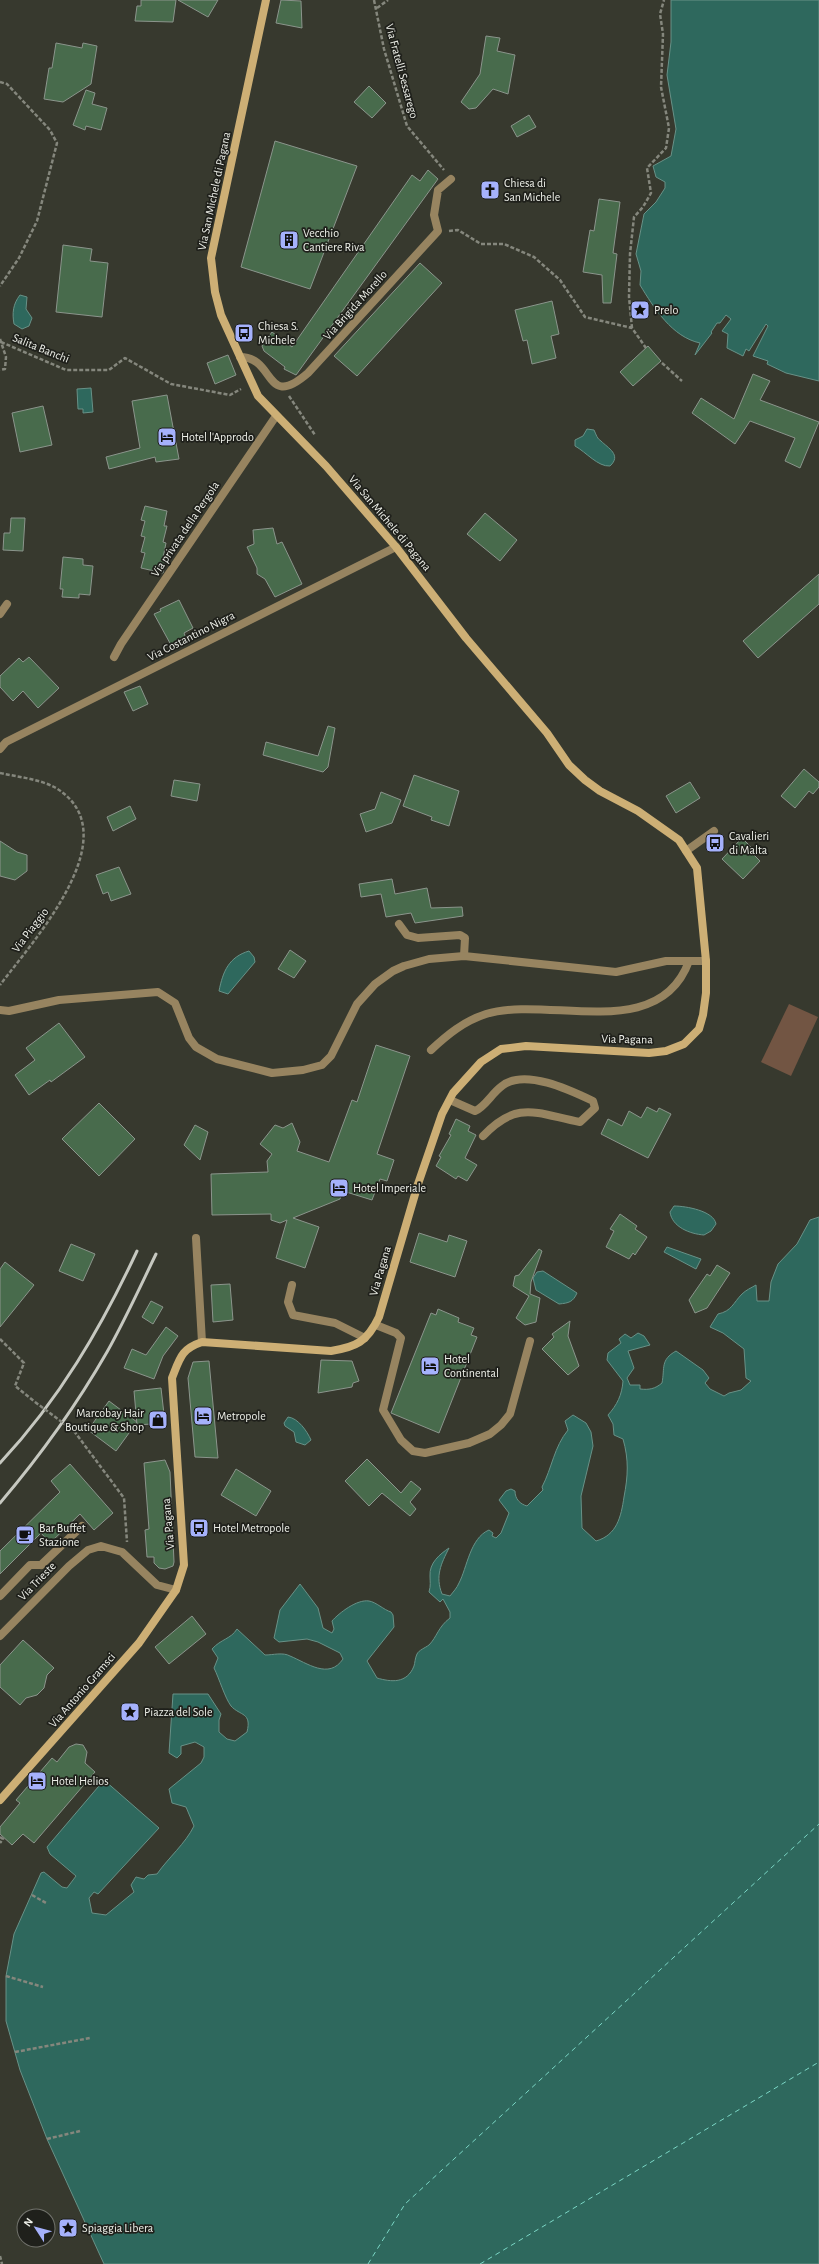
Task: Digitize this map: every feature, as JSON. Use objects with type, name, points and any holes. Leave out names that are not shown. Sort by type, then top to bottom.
[{"type":"main road","name":"Via San Michele di Pagana","points":[[266,0],[211,258],[215,292],[221,315],[258,396],[326,466],[396,547],[466,638],[547,733],[569,764],[595,788],[638,811],[679,840],[697,868],[706,962],[706,993]]},
{"type":"main road","name":"Via Pagana","points":[[176,1590],[184,1565],[172,1378],[180,1357],[188,1347],[202,1342],[331,1351],[352,1347],[365,1338],[376,1325],[430,1147],[442,1114],[466,1077],[481,1062],[501,1049],[526,1046],[649,1053],[666,1051],[684,1044],[700,1029],[706,993]]},
{"type":"main road","name":"Via Antonio Gramsci","points":[[0,1800],[139,1643],[176,1590]]},
{"type":"street","name":"Via Brigida Morello","points":[[240,357],[250,357],[258,362],[274,384],[284,387],[296,384],[308,374],[438,231],[434,215],[438,190],[451,179]]},
{"type":"street","name":"Via privata della Pergola","points":[[114,657],[121,644],[276,416]]},
{"type":"street","name":"Via Costantino Nigra","points":[[0,749],[6,742],[396,547]]},
{"type":"street","points":[[0,614],[7,604]]},
{"type":"street","points":[[686,851],[714,831]]},
{"type":"street","points":[[399,924],[407,935],[418,938],[460,935],[465,938],[464,956]]},
{"type":"street","points":[[0,1010],[9,1011],[59,1000],[158,992],[175,1003],[189,1038],[196,1047],[210,1056],[272,1073],[303,1070],[322,1065],[331,1056],[358,1004],[375,984],[393,971],[404,966],[429,959],[464,956],[616,972],[666,961],[706,962]]},
{"type":"street","points":[[431,1050],[458,1026],[486,1014],[516,1009],[592,1013],[613,1011],[654,1002],[678,984],[683,977],[689,961]]},
{"type":"street","points":[[450,1100],[475,1111],[479,1109],[495,1091],[506,1082],[517,1079],[535,1080],[572,1091],[593,1102],[595,1108],[580,1122],[528,1111],[512,1114],[492,1127],[483,1136]]},
{"type":"street","points":[[196,1238],[202,1342]]},
{"type":"street","points":[[292,1285],[288,1302],[293,1315],[335,1323],[365,1338]]},
{"type":"street","points":[[376,1325],[396,1333],[401,1338],[384,1410],[401,1440],[413,1451],[425,1453],[469,1443],[490,1434],[501,1425],[510,1414],[530,1341]]},
{"type":"street","points":[[0,1596],[30,1565],[42,1565],[82,1526]]},
{"type":"street","name":"Via Trieste","points":[[0,1636],[69,1566],[88,1550],[102,1546],[122,1552],[157,1585],[176,1590]]},
{"type":"path","name":"Via Fratelli Sessarego","points":[[374,0],[377,8],[384,49],[407,126],[451,179]]},
{"type":"path","points":[[377,8],[388,0]]},
{"type":"path","points":[[646,348],[632,328],[629,278],[634,217],[644,207],[651,193],[647,168],[666,148],[669,128],[661,87],[663,34],[660,14],[664,0]]},
{"type":"path","points":[[0,82],[7,84],[50,130],[57,143],[37,221],[19,258],[0,286]]},
{"type":"path","points":[[458,230],[481,244],[504,244],[534,257],[560,280],[585,317],[632,328]]},
{"type":"path","points":[[0,370],[5,369],[6,357],[1,341]]},
{"type":"path","name":"Salita Banchi","points":[[1,341],[66,370],[109,370],[125,358],[171,384],[230,395]]},
{"type":"path","points":[[662,363],[682,381]]},
{"type":"path","points":[[292,403],[317,438]]},
{"type":"path","name":"Via Piaggio","points":[[0,773],[41,782],[66,795],[80,810],[84,844],[81,858],[60,905],[0,985]]},
{"type":"path","points":[[0,1339],[24,1363],[15,1386],[74,1431],[124,1498],[128,1530],[127,1543],[122,1552]]},
{"type":"path","points":[[0,1837],[3,1839],[0,1843]]},
{"type":"path","points":[[32,1895],[46,1903]]},
{"type":"path","points":[[6,1976],[43,1987]]},
{"type":"path","points":[[15,2052],[90,2038]]},
{"type":"path","points":[[46,2139],[80,2131]]},
{"type":"path","points":[[0,2256],[2,2264]]},
{"type":"shaded area","points":[[789,1004],[818,1017],[791,1076],[761,1062]]},
{"type":"water","points":[[671,0],[819,0],[819,381],[786,373],[767,364],[768,361],[753,356],[768,326],[766,324],[749,351],[746,349],[743,356],[727,348],[728,334],[722,331],[731,319],[726,315],[720,323],[717,323],[711,332],[712,333],[695,355],[700,343],[690,340],[672,328],[651,303],[640,285],[641,271],[636,254],[644,214],[656,202],[665,188],[665,182],[656,177],[653,166],[671,156],[676,129],[667,75],[671,42]]},
{"type":"water","points":[[20,295],[27,297],[26,309],[32,318],[29,326],[22,329],[14,324],[13,316],[14,305]]},
{"type":"water","points":[[91,388],[93,412],[83,413],[83,409],[78,409],[77,389]]},
{"type":"water","points":[[587,429],[594,430],[598,439],[613,452],[615,458],[610,466],[597,462],[575,446],[575,440],[583,436]]},
{"type":"water","points":[[249,951],[254,957],[255,962],[228,994],[219,991],[228,966],[236,957]]},
{"type":"water","points":[[674,1206],[699,1210],[714,1219],[716,1224],[711,1231],[704,1235],[682,1229],[671,1217],[670,1212]]},
{"type":"water","points":[[819,1217],[819,2264],[104,2264],[47,2139],[20,2070],[6,2021],[6,1976],[14,1934],[41,1873],[44,1872],[62,1887],[67,1888],[76,1876],[50,1854],[47,1847],[104,1780],[159,1828],[98,1894],[94,1892],[89,1898],[92,1913],[106,1915],[134,1892],[131,1885],[136,1877],[144,1879],[148,1875],[157,1874],[186,1839],[194,1826],[186,1807],[172,1803],[169,1789],[201,1763],[204,1757],[204,1747],[195,1742],[181,1746],[181,1754],[177,1758],[169,1753],[173,1694],[208,1694],[221,1714],[219,1720],[219,1732],[227,1739],[235,1741],[247,1732],[248,1721],[244,1715],[231,1706],[227,1698],[214,1668],[218,1658],[212,1649],[232,1635],[237,1629],[265,1655],[287,1655],[311,1666],[325,1669],[337,1665],[343,1659],[340,1653],[318,1642],[307,1639],[279,1642],[274,1638],[280,1610],[300,1584],[318,1608],[323,1628],[332,1633],[334,1629],[332,1621],[339,1614],[359,1602],[369,1601],[391,1612],[393,1615],[394,1627],[367,1661],[377,1678],[393,1681],[403,1679],[407,1676],[414,1666],[418,1653],[429,1645],[446,1621],[450,1618],[450,1612],[443,1599],[440,1602],[429,1592],[430,1571],[433,1563],[449,1548],[441,1565],[439,1581],[442,1594],[450,1596],[462,1577],[473,1546],[477,1540],[489,1530],[493,1533],[492,1536],[496,1538],[501,1533],[509,1513],[499,1500],[506,1491],[511,1489],[515,1491],[518,1501],[527,1506],[543,1490],[542,1487],[556,1450],[568,1430],[565,1421],[573,1415],[586,1423],[591,1432],[593,1446],[581,1496],[582,1528],[596,1541],[609,1534],[617,1524],[621,1511],[627,1468],[623,1439],[614,1435],[613,1424],[608,1415],[622,1391],[623,1381],[607,1360],[608,1353],[621,1343],[619,1339],[625,1334],[631,1338],[638,1333],[644,1336],[650,1345],[628,1351],[634,1368],[627,1378],[630,1385],[640,1385],[640,1389],[652,1389],[662,1383],[665,1361],[676,1351],[703,1370],[709,1378],[705,1383],[710,1389],[724,1396],[741,1390],[751,1381],[746,1378],[744,1349],[723,1333],[710,1327],[718,1314],[729,1309],[739,1297],[756,1285],[757,1301],[769,1301],[771,1282],[778,1264],[797,1244],[810,1220]]},
{"type":"water","points":[[667,1247],[701,1259],[696,1269],[664,1252]]},
{"type":"water","points":[[543,1271],[577,1293],[574,1298],[568,1302],[559,1304],[536,1290],[533,1278],[537,1272]]},
{"type":"water","points":[[288,1417],[299,1422],[307,1433],[311,1440],[305,1445],[296,1442],[294,1432],[285,1426],[284,1423]]},
{"type":"building","points":[[141,0],[176,0],[173,22],[135,21],[137,6],[141,6]]},
{"type":"building","points":[[178,0],[218,0],[208,17]]},
{"type":"building","points":[[281,0],[301,1],[302,28],[276,23]]},
{"type":"building","points":[[486,36],[500,38],[497,51],[515,55],[508,94],[493,89],[476,108],[469,109],[461,102],[480,74]]},
{"type":"building","points":[[56,43],[82,48],[83,43],[97,46],[91,84],[63,102],[44,99],[49,68],[52,68]]},
{"type":"building","points":[[369,86],[386,103],[372,118],[354,102]]},
{"type":"building","points":[[86,90],[95,93],[92,104],[107,108],[101,130],[86,126],[85,130],[73,125]]},
{"type":"building","points":[[529,115],[536,127],[517,137],[511,126]]},
{"type":"building","points":[[275,141],[357,166],[310,289],[241,267]]},
{"type":"building","points":[[428,170],[438,179],[296,375],[284,369],[285,367],[264,351],[262,346],[272,332],[292,347],[412,175],[420,181]]},
{"type":"building","points":[[599,199],[620,202],[613,253],[617,254],[611,303],[603,303],[602,275],[583,272],[590,230],[594,231]]},
{"type":"building","points":[[63,245],[92,249],[90,261],[108,263],[102,317],[56,312]]},
{"type":"building","points":[[420,263],[442,283],[357,376],[334,356]]},
{"type":"building","points":[[552,301],[559,334],[551,336],[556,358],[532,364],[527,340],[523,341],[515,310]]},
{"type":"building","points":[[648,346],[661,361],[633,386],[620,372]]},
{"type":"building","points":[[228,355],[236,375],[215,384],[207,363]]},
{"type":"building","points":[[753,374],[770,381],[760,400],[819,422],[800,468],[785,461],[795,438],[750,421],[735,444],[692,413],[701,398],[734,419]]},
{"type":"building","points":[[167,395],[179,459],[156,462],[155,457],[109,469],[106,457],[140,448],[132,401]]},
{"type":"building","points":[[43,406],[52,445],[20,452],[12,413]]},
{"type":"building","points":[[145,506],[167,511],[164,526],[167,526],[163,542],[166,543],[163,558],[166,559],[163,573],[141,568],[145,553],[141,552],[145,537],[141,536],[145,521],[141,520]]},
{"type":"building","points":[[485,513],[517,540],[500,561],[467,534]]},
{"type":"building","points":[[11,518],[25,518],[23,551],[3,550],[4,533],[10,533]]},
{"type":"building","points":[[273,528],[277,544],[282,542],[302,584],[275,597],[265,579],[257,574],[257,568],[247,547],[254,544],[253,530]]},
{"type":"building","points":[[63,557],[83,559],[83,565],[93,566],[90,595],[79,594],[79,598],[62,597],[63,589],[60,589]]},
{"type":"building","points":[[819,574],[819,604],[758,658],[743,641]]},
{"type":"building","points":[[179,600],[193,628],[184,633],[186,638],[171,645],[154,614],[161,611],[160,609]]},
{"type":"building","points":[[29,657],[59,688],[38,708],[23,691],[13,701],[0,687],[0,676],[19,658],[23,662]]},
{"type":"building","points":[[140,686],[148,704],[133,711],[124,692]]},
{"type":"building","points":[[328,726],[335,728],[328,767],[323,772],[263,755],[266,742],[318,756]]},
{"type":"building","points":[[804,769],[819,782],[819,787],[813,794],[809,791],[795,808],[781,796]]},
{"type":"building","points":[[414,775],[459,791],[449,826],[431,820],[432,817],[403,806]]},
{"type":"building","points":[[174,780],[200,784],[197,801],[171,796]]},
{"type":"building","points":[[690,782],[700,798],[676,813],[666,796]]},
{"type":"building","points":[[381,792],[401,800],[392,823],[366,832],[360,814],[375,809]]},
{"type":"building","points":[[130,806],[136,819],[113,831],[107,817]]},
{"type":"building","points":[[742,838],[755,851],[753,854],[760,861],[743,879],[722,859]]},
{"type":"building","points":[[0,841],[17,852],[27,855],[27,871],[15,880],[0,876]]},
{"type":"building","points":[[119,867],[131,894],[111,901],[108,892],[103,894],[96,875]]},
{"type":"building","points":[[392,879],[395,894],[427,888],[431,908],[462,907],[463,916],[415,923],[411,913],[386,917],[381,894],[361,897],[359,884]]},
{"type":"building","points":[[290,950],[306,961],[294,978],[278,969]]},
{"type":"building","points":[[59,1023],[85,1057],[51,1082],[50,1080],[29,1095],[15,1075],[35,1060],[26,1048]]},
{"type":"building","points":[[376,1045],[410,1056],[377,1154],[394,1160],[387,1181],[380,1179],[372,1200],[343,1191],[340,1199],[293,1218],[319,1227],[305,1268],[276,1258],[287,1220],[280,1223],[271,1220],[271,1214],[212,1215],[211,1174],[268,1172],[267,1161],[272,1154],[260,1144],[275,1125],[283,1128],[292,1123],[300,1142],[297,1151],[329,1162],[352,1100],[357,1102]]},
{"type":"building","points":[[99,1103],[135,1139],[99,1176],[62,1139]]},
{"type":"building","points":[[647,1107],[657,1112],[659,1108],[671,1114],[648,1158],[601,1134],[608,1119],[622,1126],[629,1111],[641,1118]]},
{"type":"building","points":[[456,1119],[470,1126],[468,1131],[476,1135],[465,1158],[477,1165],[467,1181],[458,1176],[456,1179],[436,1166],[441,1157],[439,1156],[451,1135],[449,1134]]},
{"type":"building","points":[[195,1125],[208,1132],[200,1160],[184,1145]]},
{"type":"building","points":[[620,1214],[637,1226],[635,1229],[647,1237],[635,1255],[633,1253],[629,1259],[606,1247],[614,1231],[610,1229]]},
{"type":"building","points":[[419,1233],[447,1242],[449,1235],[467,1241],[455,1277],[410,1262]]},
{"type":"building","points":[[71,1244],[95,1254],[83,1281],[59,1271]]},
{"type":"building","points":[[539,1249],[542,1251],[531,1282],[530,1294],[540,1298],[536,1322],[525,1325],[516,1318],[529,1296],[513,1286],[515,1276],[519,1275]]},
{"type":"building","points":[[5,1262],[34,1285],[0,1327],[0,1269]]},
{"type":"building","points":[[717,1265],[730,1273],[707,1308],[695,1313],[689,1300],[707,1274],[710,1276]]},
{"type":"building","points":[[230,1284],[233,1320],[213,1322],[211,1285]]},
{"type":"building","points":[[151,1301],[163,1307],[153,1324],[142,1317]]},
{"type":"building","name":"Hotel Continental","points":[[438,1309],[459,1318],[458,1322],[474,1328],[471,1335],[477,1337],[439,1433],[391,1413],[431,1313],[436,1315]]},
{"type":"building","points":[[570,1321],[568,1336],[579,1366],[568,1375],[542,1349],[554,1337],[552,1334]]},
{"type":"building","points":[[166,1327],[178,1336],[163,1356],[154,1379],[124,1368],[132,1349],[146,1355]]},
{"type":"building","points":[[321,1360],[352,1361],[359,1381],[353,1383],[352,1387],[318,1393]]},
{"type":"building","name":"Metropole","points":[[209,1361],[218,1458],[195,1457],[188,1378],[193,1362]]},
{"type":"building","points":[[161,1388],[165,1423],[137,1425],[134,1391]]},
{"type":"building","points":[[109,1401],[137,1422],[116,1451],[88,1430]]},
{"type":"building","points":[[367,1459],[401,1493],[411,1481],[421,1489],[410,1502],[416,1509],[410,1516],[382,1493],[369,1506],[345,1481]]},
{"type":"building","points":[[165,1460],[170,1472],[174,1562],[173,1566],[165,1569],[159,1568],[154,1563],[154,1557],[147,1557],[145,1530],[149,1529],[144,1463]]},
{"type":"building","points":[[70,1464],[113,1513],[94,1530],[80,1514],[50,1543],[41,1533],[0,1574],[0,1551],[60,1492],[51,1481]]},
{"type":"building","points":[[236,1469],[271,1491],[256,1516],[221,1495]]},
{"type":"building","points":[[192,1616],[206,1634],[169,1664],[155,1647]]},
{"type":"building","points":[[23,1640],[54,1668],[47,1675],[44,1688],[37,1695],[26,1698],[20,1705],[0,1687],[0,1665]]},
{"type":"building","points":[[76,1744],[83,1745],[87,1752],[85,1763],[95,1772],[34,1843],[23,1834],[12,1845],[0,1834],[0,1827],[20,1803],[16,1800],[52,1758],[57,1762],[69,1747]]},
{"type":"ferry route","points":[[368,2264],[405,2204],[819,1824]]},
{"type":"ferry route","points":[[480,2264],[819,2062]]},
{"type":"railway","points":[[0,1463],[60,1389],[109,1308],[137,1251]]},
{"type":"railway","points":[[0,1503],[43,1449],[83,1392],[114,1340],[156,1254]]},
{"type":"place","name":"Chiesa di San Michele","points":[[490,190]]},
{"type":"place","name":"Vecchio Cantiere Riva","points":[[289,240]]},
{"type":"place","name":"Prelo","points":[[640,310]]},
{"type":"place","name":"Chiesa S. Michele","points":[[244,333]]},
{"type":"place","name":"Hotel l'Approdo","points":[[167,437]]},
{"type":"place","name":"Cavalieri di Malta","points":[[715,843]]},
{"type":"place","name":"Hotel Imperiale","points":[[339,1188]]},
{"type":"place","name":"Hotel Continental","points":[[430,1366]]},
{"type":"place","name":"Metropole","points":[[203,1416]]},
{"type":"place","name":"Marcobay Hair Boutique & Shop","points":[[158,1420]]},
{"type":"place","name":"Hotel Metropole","points":[[199,1528]]},
{"type":"place","name":"Bar Buffet Stazione","points":[[25,1535]]},
{"type":"place","name":"Piazza del Sole","points":[[130,1712]]},
{"type":"place","name":"Hotel Helios","points":[[37,1781]]},
{"type":"place","name":"Spiaggia Libera","points":[[68,2228]]}]
